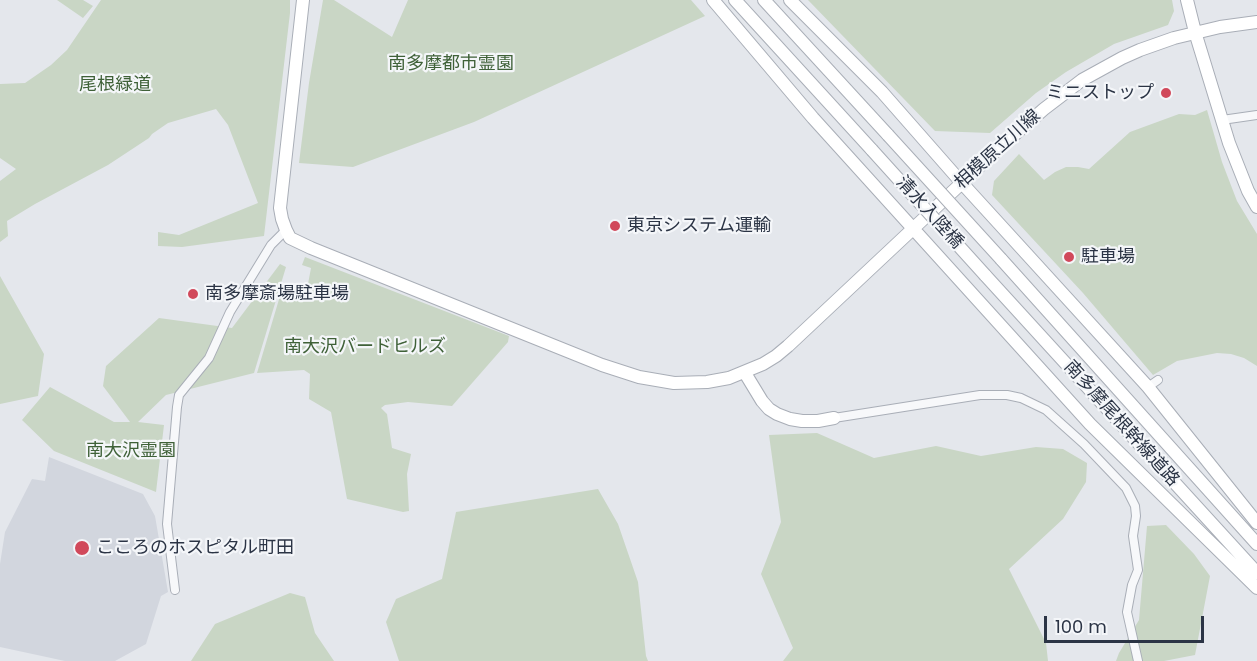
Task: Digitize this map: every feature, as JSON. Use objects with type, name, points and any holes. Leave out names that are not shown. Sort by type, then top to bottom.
[{"type":"main road","points":[[286,230],[280,208],[303,0]]},
{"type":"main road","points":[[713,0],[813,118],[1090,424],[1257,588]]},
{"type":"main road","name":"清水入陸橋","points":[[735,0],[985,275]]},
{"type":"main road","name":"清水入陸橋","points":[[764,0],[1001,259]]},
{"type":"main road","points":[[790,0],[882,92],[962,182],[1153,383],[1257,523]]},
{"type":"main road","points":[[1187,0],[1222,120],[1248,191],[1257,207]]},
{"type":"main road","name":"相模原立川線","points":[[286,230],[290,237],[310,248],[621,372],[657,381],[696,383],[718,381],[745,373],[763,364],[788,346],[962,182],[1044,109],[1082,80],[1140,50],[1174,38],[1220,27],[1257,22]]},
{"type":"main road","name":"南多摩尾根幹線道路","points":[[1001,259],[1257,544]]},
{"type":"main road","name":"南多摩尾根幹線道路","points":[[985,275],[1257,573]]},
{"type":"main road","points":[[745,373],[762,401],[777,414],[802,421],[834,418]]},
{"type":"street","points":[[1222,120],[1257,115]]},
{"type":"street","points":[[175,590],[167,524],[179,395],[209,358],[230,312],[271,245],[286,230]]},
{"type":"street","points":[[834,418],[980,395],[1007,395],[1021,398],[1046,410],[1084,444],[1126,488],[1135,506],[1133,536],[1138,570],[1132,585],[1128,612],[1138,661]]},
{"type":"shaded area","name":"こころのホスピタル町田","points":[[49,457],[143,494],[155,516],[168,592],[161,596],[146,644],[115,661],[65,661],[0,647],[0,564],[5,532],[32,479],[45,481]]},
{"type":"green space","points":[[57,0],[83,0],[93,6],[83,18]]},
{"type":"green space","name":"尾根緑道","points":[[101,0],[290,0],[264,236],[182,247],[158,246],[158,232],[179,235],[258,203],[228,125],[216,109],[168,123],[108,165],[7,221],[8,236],[0,242],[0,181],[16,169],[0,158],[0,84],[25,83],[51,65],[67,50]]},
{"type":"green space","name":"南多摩都市霊園","points":[[323,0],[334,0],[392,37],[408,0],[691,0],[705,16],[474,122],[353,167],[299,163]]},
{"type":"green space","points":[[808,0],[1172,0],[1174,11],[1168,25],[1114,44],[1066,72],[1036,93],[990,133],[935,131]]},
{"type":"green space","points":[[1207,110],[1222,162],[1237,201],[1257,234],[1257,366],[1244,358],[1217,353],[1177,361],[1153,375],[1083,293],[992,195],[994,181],[1019,154],[1044,180],[1066,167],[1089,169],[1130,132],[1179,114],[1195,115]]},
{"type":"green space","name":"南大沢バードヒルズ","points":[[305,257],[509,336],[508,342],[452,406],[408,402],[385,405],[381,408],[387,414],[392,448],[411,454],[407,474],[409,511],[403,512],[347,499],[331,412],[309,399],[310,374],[304,370],[257,373],[280,296],[305,300],[311,268],[302,265]]},
{"type":"green space","name":"南大沢霊園","points":[[280,264],[286,267],[254,373],[166,395],[138,422],[164,425],[156,492],[54,451],[22,420],[50,387],[114,422],[130,422],[103,386],[106,366],[159,318],[232,328]]},
{"type":"green space","points":[[0,276],[44,354],[38,396],[0,404]]},
{"type":"green space","points":[[817,433],[874,458],[936,446],[981,456],[1036,447],[1063,449],[1087,463],[1086,482],[1063,519],[1009,569],[1046,643],[1048,661],[783,661],[793,648],[761,574],[781,522],[769,435]]},
{"type":"green space","points":[[598,489],[618,524],[638,582],[648,661],[399,661],[386,622],[396,599],[442,579],[456,512]]},
{"type":"green space","points":[[1166,525],[1194,554],[1210,576],[1195,655],[1164,661],[1116,661],[1139,620],[1147,526]]},
{"type":"green space","points":[[290,593],[305,597],[315,633],[334,661],[191,661],[215,624]]},
{"type":"place","name":"ミニストップ","points":[[1166,93]]},
{"type":"place","name":"東京システム運輸","points":[[615,226]]},
{"type":"place","name":"駐車場","points":[[1069,257]]},
{"type":"place","name":"南多摩斎場駐車場","points":[[193,294]]},
{"type":"place","name":"こころのホスピタル町田","points":[[82,548]]}]
